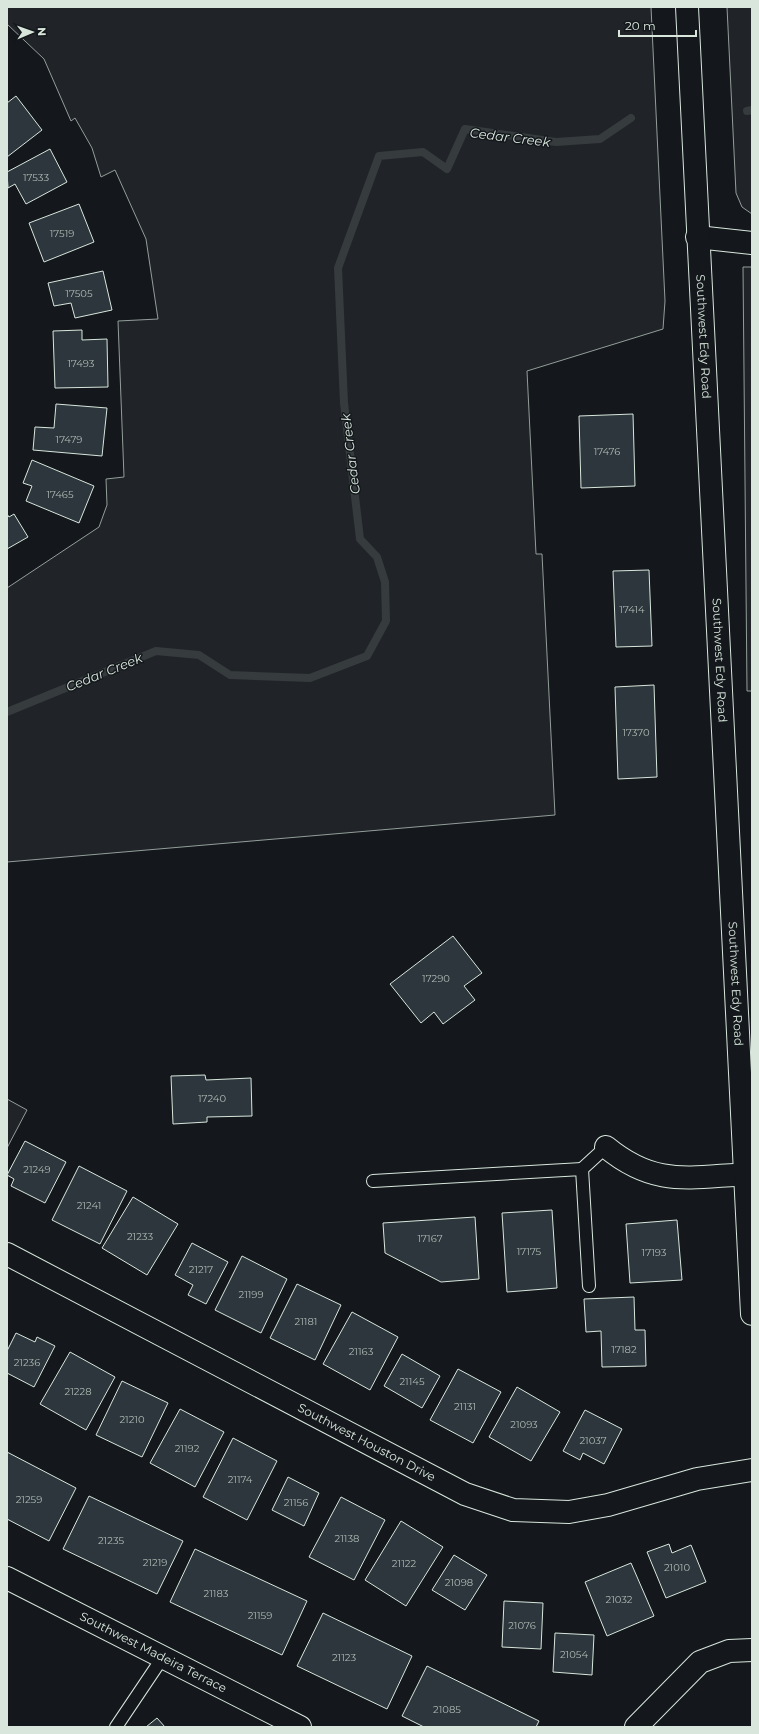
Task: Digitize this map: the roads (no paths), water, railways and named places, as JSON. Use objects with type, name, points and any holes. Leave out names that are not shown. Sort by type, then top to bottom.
[{"type":"street","name":"Southwest Edy Road","points":[[687,7],[697,237],[748,1174],[752,1314]]},
{"type":"street","points":[[697,237],[752,243]]},
{"type":"street","points":[[606,1148],[635,1168],[664,1177],[693,1178],[748,1174]]},
{"type":"street","name":"Southwest Houston Drive","points":[[7,1254],[465,1494],[513,1510],[570,1512],[608,1505],[697,1479],[752,1470]]},
{"type":"street","name":"Southwest Madeira Terrace","points":[[7,1578],[300,1727]]},
{"type":"street","points":[[636,1727],[700,1662],[729,1651],[752,1650]]},
{"type":"lane","points":[[373,1181],[582,1170],[606,1148]]},
{"type":"lane","points":[[582,1170],[589,1286]]},
{"type":"lane","points":[[116,1727],[164,1657]]},
{"type":"waterway","name":"Cedar Creek","points":[[747,111],[752,110]]},
{"type":"waterway","name":"Cedar Creek","points":[[7,712],[156,651],[199,655],[230,675],[310,678],[367,656],[386,621],[385,582],[377,557],[360,539],[344,403],[338,268],[379,156],[423,152],[447,169],[465,129],[556,142],[600,139],[631,118]]}]
